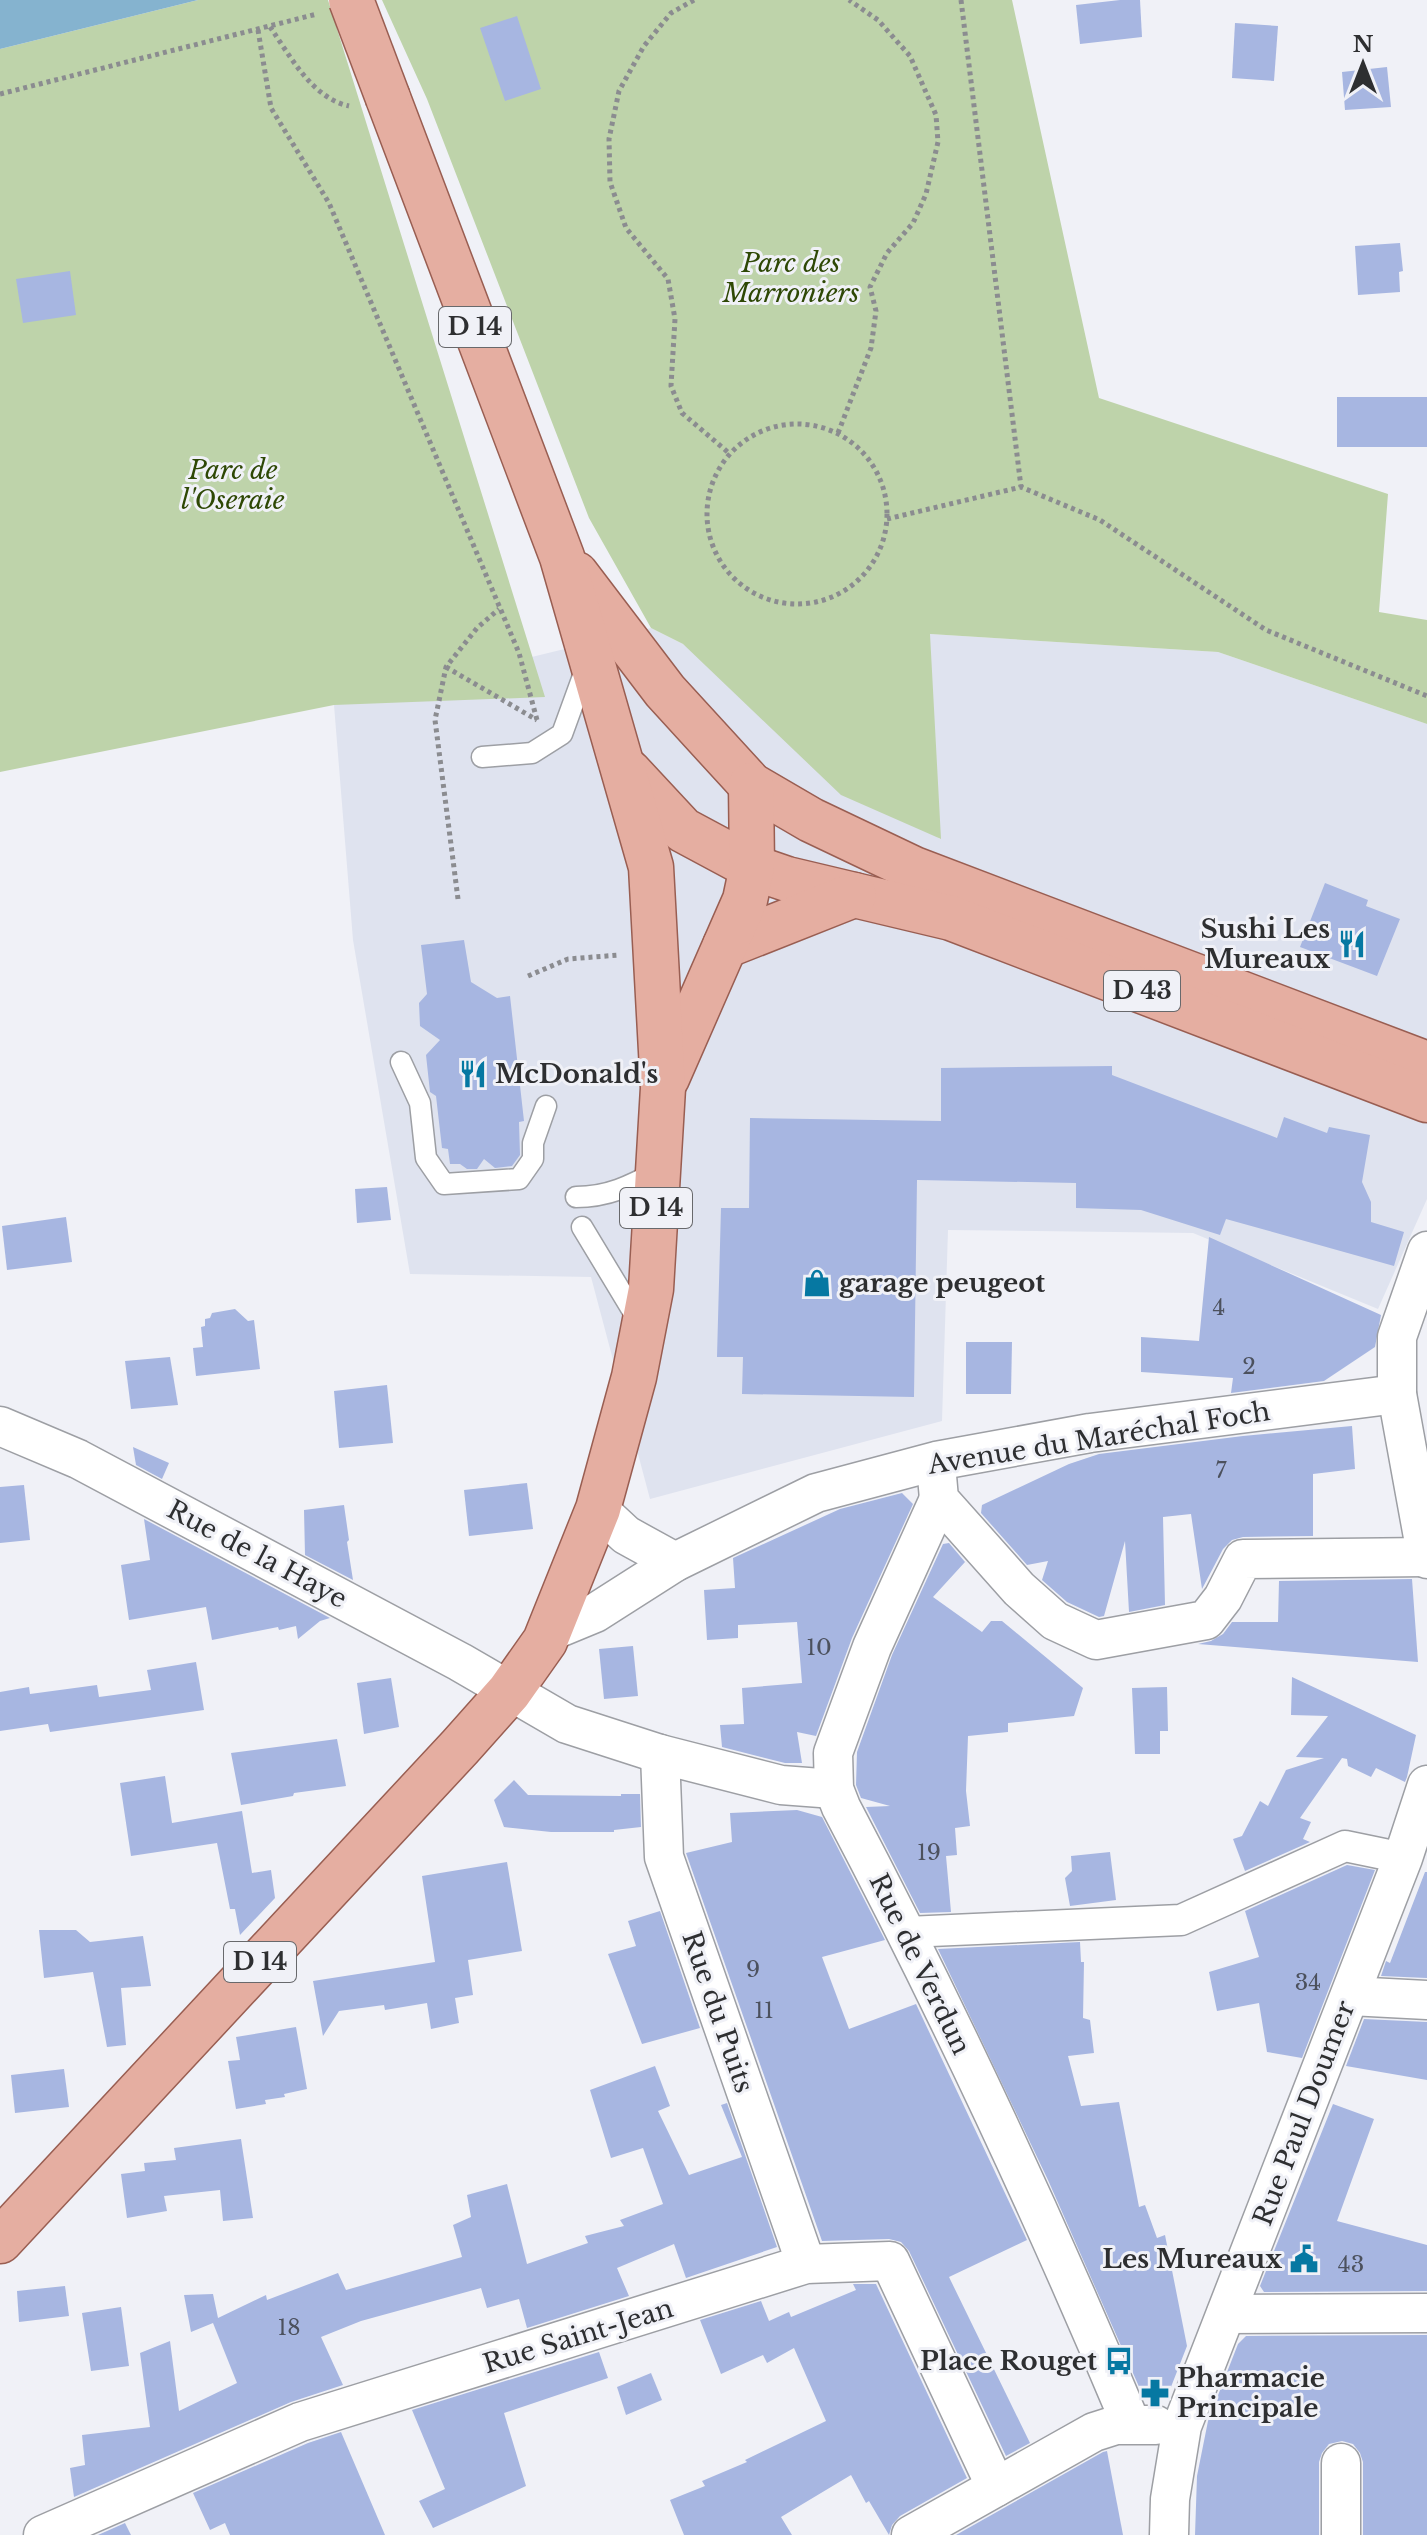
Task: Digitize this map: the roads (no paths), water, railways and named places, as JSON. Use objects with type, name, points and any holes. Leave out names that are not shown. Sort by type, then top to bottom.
[{"type":"main road","name":"D 14","points":[[3,2230],[509,1692],[549,1632],[598,1509],[634,1377],[651,1289],[663,1088],[651,867],[562,557],[371,102],[339,6]]},
{"type":"main road","name":"D 14","points":[[562,557],[665,691],[751,785],[752,867],[745,900],[663,1088]]},
{"type":"main road","name":"D 43","points":[[622,764],[683,830],[752,867],[787,879],[951,918],[1427,1100]]},
{"type":"main road","points":[[651,867],[683,830],[751,785]]},
{"type":"main road","name":"D 43","points":[[751,785],[811,820],[914,869],[1427,1064]]},
{"type":"main road","points":[[725,946],[854,895]]},
{"type":"street","points":[[936,1461],[939,1499],[1019,1589],[1055,1621],[1096,1640],[1206,1620],[1223,1598],[1243,1559],[1427,1558],[1397,1394],[1397,1337],[1427,1251]]},
{"type":"street","name":"Avenue du Maréchal Foch","points":[[549,1632],[595,1613],[675,1562],[816,1493],[936,1461],[1090,1433],[1397,1394]]},
{"type":"street","name":"Rue de la Haye","points":[[0,1426],[78,1459],[460,1662],[567,1724],[660,1754],[781,1785],[834,1789]]},
{"type":"street","name":"Rue de Verdun","points":[[939,1499],[872,1647],[833,1753],[834,1789],[907,1932],[1057,2249],[1131,2424]]},
{"type":"street","points":[[598,1509],[626,1535],[675,1562]]},
{"type":"street","name":"Rue du Puits","points":[[660,1754],[664,1857],[806,2264]]},
{"type":"street","name":"Rue Paul Doumer","points":[[1169,2535],[1170,2499],[1182,2426],[1403,1858],[1427,1785]]},
{"type":"street","points":[[907,1932],[1181,1920],[1345,1846],[1403,1858]]},
{"type":"street","points":[[1350,1996],[1427,2000]]},
{"type":"street","name":"Rue Saint-Jean","points":[[43,2535],[300,2422],[806,2264],[890,2261],[996,2487]]},
{"type":"street","points":[[1226,2314],[1427,2313]]},
{"type":"street","points":[[911,2535],[1094,2432],[1131,2424],[1182,2426]]},
{"type":"street","points":[[1341,2463],[1341,2535]]},
{"type":"lane","points":[[482,757],[532,753],[562,734],[590,657]]},
{"type":"lane","points":[[401,1062],[420,1103],[426,1158],[444,1184],[519,1179],[533,1159],[533,1143],[546,1106]]},
{"type":"lane","points":[[576,1197],[598,1197],[620,1191],[658,1171]]},
{"type":"lane","points":[[582,1227],[643,1329]]},
{"type":"water","points":[[0,0],[198,0],[0,49]]},
{"type":"place","name":"Sushi Les Mureaux","points":[[1352,944]]},
{"type":"place","name":"McDonald's","points":[[473,1074]]},
{"type":"place","name":"garage peugeot","points":[[817,1283]]},
{"type":"place","name":"Les Mureaux","points":[[1304,2259]]},
{"type":"place","name":"Place Rouget","points":[[1119,2361]]},
{"type":"place","name":"Pharmacie Principale","points":[[1155,2393]]},
{"type":"park label","name":"Parc des Marroniers","points":[[791,278]]},
{"type":"park label","name":"Parc de l'Oseraie","points":[[233,485]]}]
